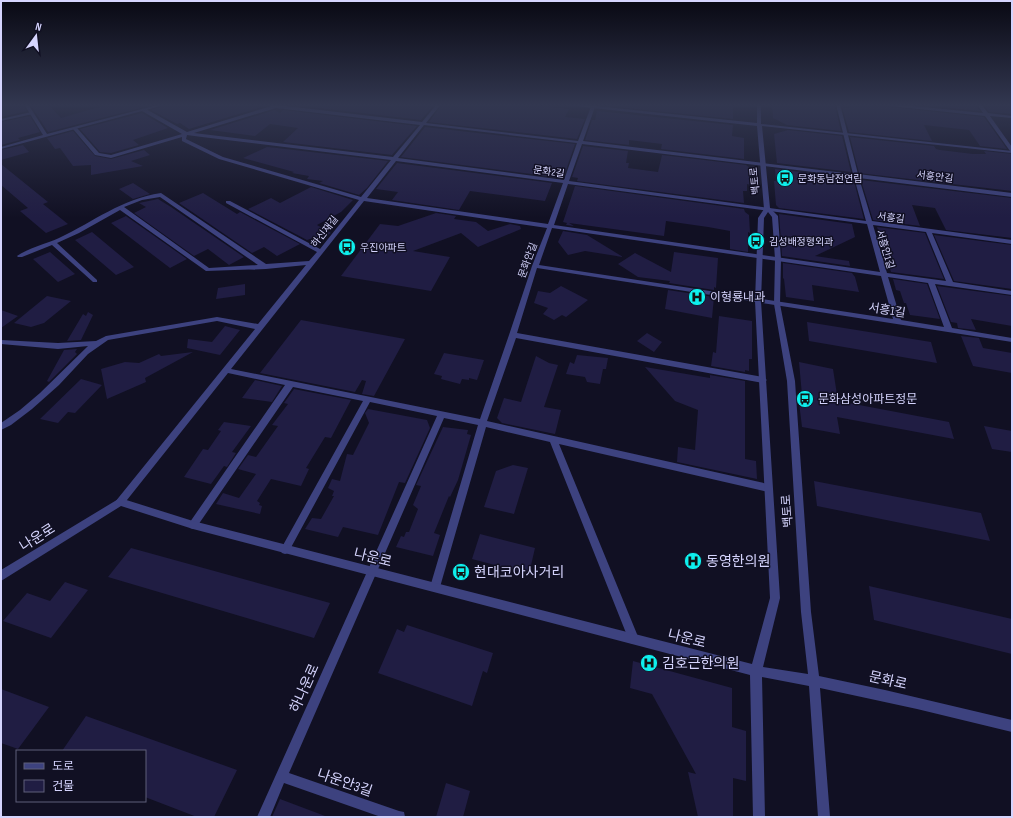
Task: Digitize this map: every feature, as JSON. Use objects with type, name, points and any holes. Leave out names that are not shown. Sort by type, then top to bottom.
[{"type":"street","points":[[1,148],[23,142]]},
{"type":"street","points":[[87,142],[97,154],[111,157],[157,142]]},
{"type":"street","points":[[188,142],[221,158],[362,199],[1012,293]]},
{"type":"street","name":"문화2길","points":[[254,142],[394,159],[767,209]]},
{"type":"street","name":"하신재길","points":[[120,502],[408,142]]},
{"type":"street","name":"서흥안길","points":[[574,142],[1012,195]]},
{"type":"street","name":"백토로","points":[[759,817],[756,671],[775,598],[758,301],[761,218],[767,209],[761,142]]},
{"type":"street","name":"서흥안1길","points":[[848,142],[869,223],[898,323]]},
{"type":"street","points":[[926,142],[1012,151]]},
{"type":"street","points":[[1006,142],[1012,151]]},
{"type":"street","name":"문화안길","points":[[434,586],[482,424],[513,335],[534,266],[581,143]]},
{"type":"street","points":[[20,256],[53,243],[120,207],[144,196],[161,194],[266,267]]},
{"type":"street","points":[[228,202],[321,252]]},
{"type":"street","points":[[120,207],[208,270],[312,263]]},
{"type":"street","name":"백토로","points":[[767,209],[775,216],[778,259],[777,304],[791,381],[806,612],[814,679],[824,817]]},
{"type":"street","name":"서흥길","points":[[767,209],[1012,242]]},
{"type":"street","points":[[928,231],[950,284]]},
{"type":"street","points":[[53,243],[95,281]]},
{"type":"street","name":"서흥1길","points":[[534,266],[1012,340]]},
{"type":"street","points":[[931,281],[949,330]]},
{"type":"street","points":[[1,427],[17,417],[56,384],[96,343],[106,338],[129,333],[217,320],[259,328]]},
{"type":"street","points":[[513,335],[763,380]]},
{"type":"street","points":[[1,342],[58,346],[96,343]]},
{"type":"street","points":[[225,370],[442,414],[482,424]]},
{"type":"street","points":[[193,525],[291,383]]},
{"type":"street","points":[[285,550],[368,399]]},
{"type":"street","name":"하나운로","points":[[263,817],[442,414]]},
{"type":"street","name":"백토로","points":[[482,424],[768,488]]},
{"type":"street","points":[[553,440],[634,639]]},
{"type":"street","name":"나운로","points":[[1,576],[120,502],[193,525],[285,550],[434,586],[756,671]]},
{"type":"street","name":"문화로","points":[[756,671],[814,679],[1012,726]]},
{"type":"street","name":"나운안3길","points":[[281,776],[399,817]]},
{"type":"building","points":[[1,142],[12,142],[1,145]]},
{"type":"building","points":[[50,142],[83,142],[95,156],[111,159],[144,150],[150,155],[131,161],[143,166],[91,175],[91,165],[73,166],[60,148],[55,149]]},
{"type":"building","points":[[91,142],[136,142],[139,145],[111,153],[100,152]]},
{"type":"building","points":[[284,142],[403,142],[392,155]]},
{"type":"building","points":[[413,142],[559,142],[575,144],[564,176],[556,175],[555,177],[401,157]]},
{"type":"building","points":[[604,142],[629,142],[629,145]]},
{"type":"building","points":[[647,142],[744,142],[744,159],[661,149],[662,144]]},
{"type":"building","points":[[775,142],[844,142],[851,172],[777,163]]},
{"type":"building","points":[[851,142],[898,142],[934,146],[936,149],[940,150],[973,154],[986,154],[984,151],[1012,154],[1012,191],[859,173]]},
{"type":"building","points":[[977,142],[1002,142],[1007,149],[980,146]]},
{"type":"building","points":[[23,145],[29,152],[1,160],[1,150]]},
{"type":"building","points":[[583,146],[628,151],[626,163],[629,163],[628,168],[658,172],[662,155],[746,165],[750,168],[751,185],[747,184],[747,191],[743,191],[744,203],[577,181],[578,178],[572,177]]},
{"type":"building","points":[[267,147],[388,161],[367,188],[359,195],[319,183],[323,181],[307,179],[309,176],[292,173],[294,172],[243,158]]},
{"type":"building","points":[[397,163],[552,183],[545,201],[470,191],[459,210],[392,200],[398,192],[376,189]]},
{"type":"building","points":[[1,164],[48,202],[43,204],[68,224],[46,233],[20,211],[28,208],[1,185]]},
{"type":"building","points":[[775,169],[853,178],[864,219],[779,208],[776,205],[774,181],[776,181]]},
{"type":"building","points":[[861,180],[1012,198],[1012,238],[946,230],[935,208],[912,205],[920,226],[873,220]]},
{"type":"building","points":[[133,183],[150,194],[133,199],[119,189]]},
{"type":"building","points":[[575,186],[744,209],[749,215],[750,233],[748,232],[748,252],[730,249],[730,231],[708,227],[666,221],[664,236],[569,223],[574,226],[566,225],[567,223],[563,222]]},
{"type":"building","points":[[311,187],[353,200],[341,212],[317,225],[331,233],[318,241],[313,238],[307,240],[248,209],[271,198],[280,203]]},
{"type":"building","points":[[203,193],[237,214],[240,212],[300,244],[277,256],[264,247],[252,253],[179,203]]},
{"type":"building","points":[[158,199],[244,257],[229,265],[208,249],[194,256],[134,213],[146,207],[139,203]]},
{"type":"building","points":[[436,213],[456,216],[454,219],[476,222],[488,231],[510,224],[520,226],[521,229],[478,247],[461,233],[413,251],[450,257],[431,291],[341,276],[380,224],[398,226]]},
{"type":"building","points":[[779,214],[852,224],[855,237],[815,256],[849,261],[850,266],[782,256]]},
{"type":"building","points":[[126,216],[187,259],[170,268],[111,223]]},
{"type":"building","points":[[877,227],[925,233],[944,279],[891,272]]},
{"type":"building","points":[[563,231],[587,235],[623,257],[585,251],[568,255],[558,242]]},
{"type":"building","points":[[92,232],[134,267],[116,275],[75,240]]},
{"type":"building","points":[[934,235],[1012,245],[1012,289],[954,281]]},
{"type":"building","points":[[50,252],[75,274],[58,282],[33,259]]},
{"type":"building","points":[[674,252],[718,258],[716,288],[714,287],[714,290],[669,283],[670,281],[638,277],[618,264],[635,253],[671,272]]},
{"type":"building","points":[[783,263],[852,273],[855,277],[859,292],[812,285],[814,301],[786,297],[783,278]]},
{"type":"building","points":[[893,279],[927,284],[940,319],[910,315],[900,291],[896,290]]},
{"type":"building","points":[[245,284],[245,295],[216,299],[218,288]]},
{"type":"building","points":[[561,286],[588,300],[566,317],[562,315],[554,320],[543,314],[548,308],[534,303],[538,291],[550,293]]},
{"type":"building","points":[[937,286],[1012,296],[1012,326],[971,319],[976,330],[958,328],[957,323],[951,322]]},
{"type":"building","points":[[668,290],[714,297],[712,318],[665,309]]},
{"type":"building","points":[[47,296],[71,301],[44,323],[31,327],[14,323]]},
{"type":"building","points":[[1,310],[18,316],[1,328]]},
{"type":"building","points":[[88,312],[93,315],[81,340],[67,341],[83,314],[86,316]]},
{"type":"building","points":[[719,316],[752,321],[752,359],[749,359],[749,371],[745,370],[745,372],[711,366],[713,352],[716,353]]},
{"type":"building","points":[[301,320],[405,339],[374,396],[362,394],[366,381],[362,380],[355,392],[260,373]]},
{"type":"building","points":[[807,322],[931,342],[937,363],[809,341]]},
{"type":"building","points":[[225,326],[240,330],[220,355],[187,348],[188,339],[212,342]]},
{"type":"building","points":[[647,333],[662,342],[654,352],[637,341]]},
{"type":"building","points":[[961,336],[979,338],[983,348],[1012,353],[1012,373],[973,366]]},
{"type":"building","points":[[77,349],[75,352],[77,354],[49,382],[47,381],[64,350]]},
{"type":"building","points":[[193,352],[145,378],[146,382],[107,399],[101,369],[125,362],[139,363],[159,354],[161,356]]},
{"type":"building","points":[[444,353],[484,360],[477,380],[469,378],[469,380],[462,379],[460,384],[441,379],[442,376],[434,374]]},
{"type":"building","points":[[577,355],[608,358],[606,369],[603,369],[600,384],[587,382],[585,377],[566,374],[570,362],[574,364]]},
{"type":"building","points":[[536,356],[549,363],[558,365],[544,407],[561,410],[555,434],[502,423],[497,418],[504,398],[521,402]]},
{"type":"building","points":[[799,362],[833,369],[838,401],[949,422],[954,439],[837,417],[840,434],[802,427],[798,394],[802,395]]},
{"type":"building","points":[[645,367],[710,378],[710,375],[745,381],[745,459],[756,461],[757,479],[677,462],[678,447],[695,450],[698,410],[675,401]]},
{"type":"building","points":[[81,379],[102,385],[75,413],[68,412],[58,423],[40,419]]},
{"type":"building","points":[[255,380],[282,386],[272,402],[242,398]]},
{"type":"building","points":[[294,389],[351,400],[331,438],[325,437],[306,468],[309,469],[301,486],[271,479],[257,501],[260,503],[259,505],[262,506],[260,514],[216,504],[223,493],[239,498],[256,474],[238,469],[248,455],[256,457],[278,426],[272,425],[288,404],[284,403]]},
{"type":"building","points":[[368,409],[427,420],[430,428],[405,483],[399,482],[378,535],[343,527],[338,537],[305,529],[312,518],[321,519],[334,496],[332,496],[334,491],[328,488],[332,479],[340,481],[347,454],[353,455],[369,423],[365,413]]},
{"type":"building","points":[[224,422],[251,426],[232,452],[236,453],[227,467],[224,466],[211,484],[184,477],[203,449],[208,450],[221,431],[218,430]]},
{"type":"building","points":[[984,426],[1012,431],[1012,452],[992,449]]},
{"type":"building","points":[[443,427],[468,430],[467,434],[471,435],[458,480],[450,497],[449,496],[434,533],[440,535],[433,556],[396,547],[401,536],[404,537],[406,532],[409,532],[418,509],[413,505],[421,486],[416,485]]},
{"type":"building","points":[[513,465],[528,468],[514,514],[484,507],[496,471]]},
{"type":"building","points":[[814,481],[981,513],[990,541],[817,506]]},
{"type":"building","points":[[480,534],[535,548],[529,574],[472,559]]},
{"type":"building","points":[[131,548],[330,603],[314,638],[108,577]]},
{"type":"building","points":[[65,582],[88,590],[51,638],[3,621],[27,593],[50,601]]},
{"type":"building","points":[[869,586],[1012,619],[1012,654],[874,620]]},
{"type":"building","points":[[407,625],[493,653],[487,673],[483,671],[472,706],[378,673],[397,629],[404,632]]},
{"type":"building","points":[[633,661],[732,688],[732,727],[746,731],[746,781],[733,778],[733,817],[698,817],[688,772],[696,774],[652,694],[630,688]]},
{"type":"building","points":[[1,689],[49,707],[18,749],[1,743]]},
{"type":"building","points":[[86,716],[237,770],[214,817],[197,817],[146,797],[146,750],[63,750]]},
{"type":"building","points":[[446,783],[470,791],[463,817],[436,817]]},
{"type":"building","points":[[280,799],[325,816],[325,817],[272,817]]},
{"type":"place","name":"문화동남전연립","points":[[785,178]]},
{"type":"place","name":"김성배정형외과","points":[[756,241]]},
{"type":"place","name":"우진아파트","points":[[347,247]]},
{"type":"place","name":"이형룡내과","points":[[697,297]]},
{"type":"place","name":"문화삼성아파트정문","points":[[805,399]]},
{"type":"place","name":"동영한의원","points":[[693,561]]},
{"type":"place","name":"현대코아사거리","points":[[461,572]]},
{"type":"place","name":"김호근한의원","points":[[649,663]]}]
